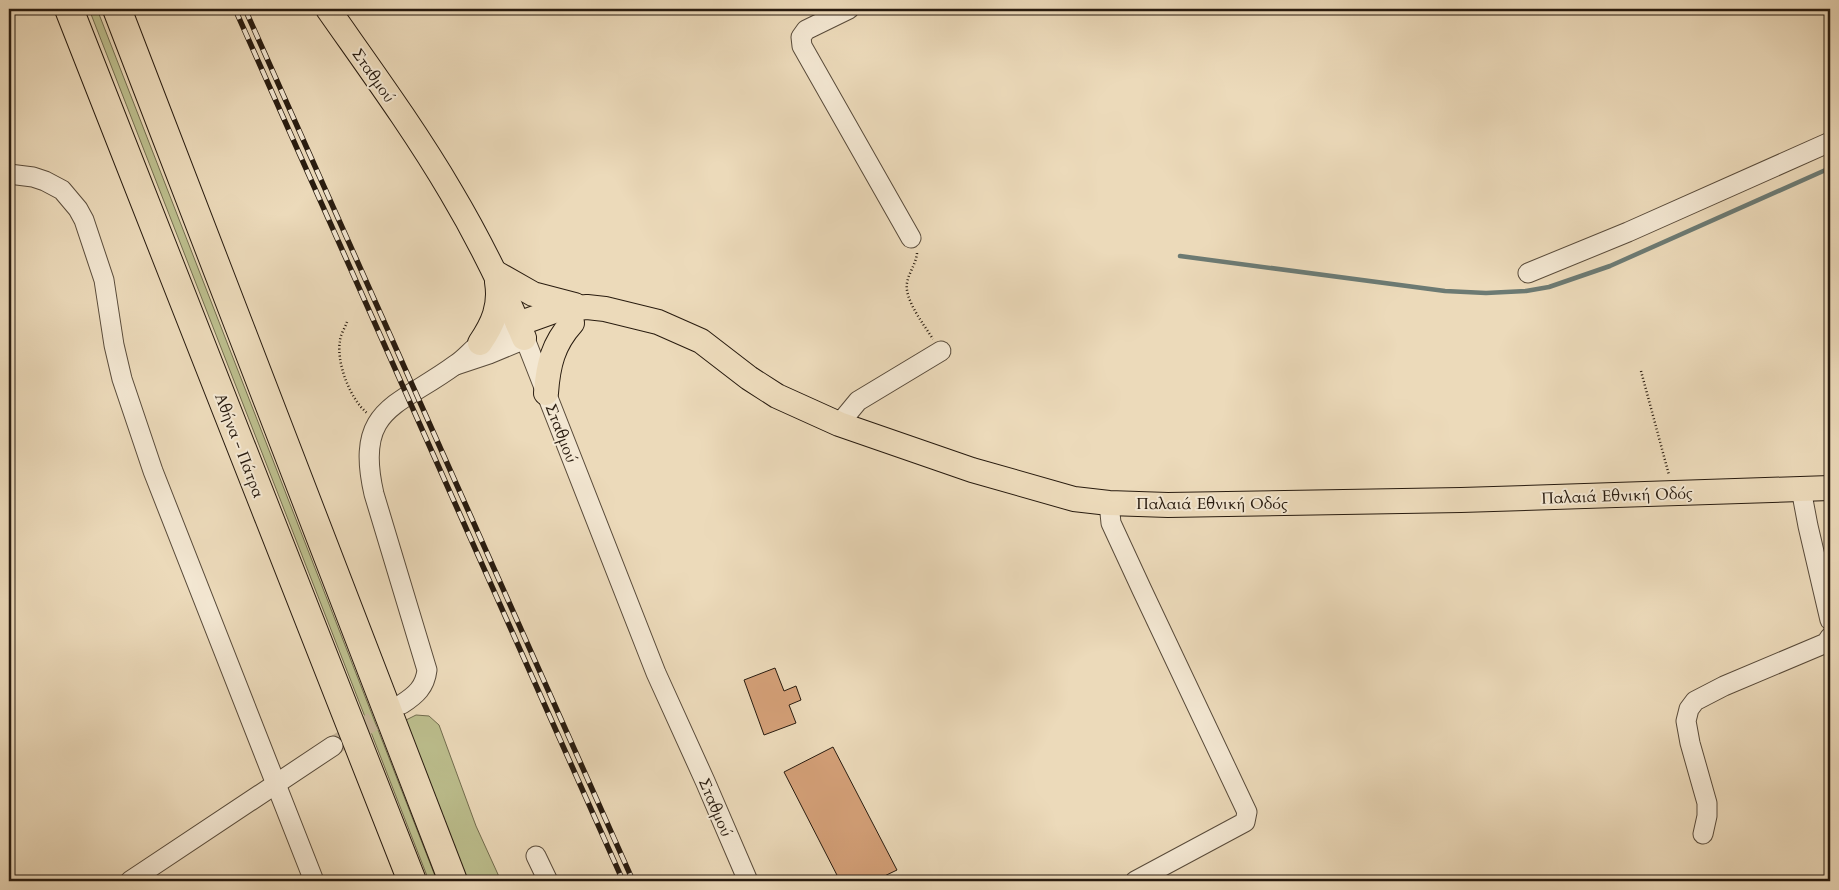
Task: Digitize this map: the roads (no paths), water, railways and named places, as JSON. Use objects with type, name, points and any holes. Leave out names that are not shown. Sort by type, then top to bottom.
[{"type":"highway","name":"Αθήνα - Πάτρα","points":[[69,9],[412,881]]},
{"type":"highway","points":[[117,9],[453,881]]},
{"type":"main road","name":"Σταθμού","points":[[328,9],[426,151],[451,192],[496,273],[522,331]]},
{"type":"main road","points":[[496,273],[533,294],[557,301],[579,315],[556,343],[548,371],[546,393]]},
{"type":"main road","points":[[480,343],[494,320],[498,307],[499,293],[496,273]]},
{"type":"main road","name":"Παλαιά Εθνική Οδός","points":[[522,331],[557,310],[579,315],[635,316],[658,322],[701,340],[749,378],[777,396],[839,424],[972,470],[1074,499],[1109,503],[1168,505],[1441,500],[1830,488]]},
{"type":"street","points":[[849,9],[806,30],[801,36],[802,46],[911,238]]},
{"type":"street","points":[[1528,273],[1637,228],[1830,142]]},
{"type":"street","points":[[9,174],[33,177],[62,190],[78,209],[84,220],[104,280],[118,364],[142,440],[314,881]]},
{"type":"street","points":[[402,704],[423,687],[427,670],[369,476],[370,445],[378,422],[386,411],[396,403],[456,365],[480,343],[522,331]]},
{"type":"street","points":[[456,365],[489,354],[522,331]]},
{"type":"street","name":"Σταθμού","points":[[522,331],[656,673],[748,881]]},
{"type":"street","points":[[839,424],[858,401],[941,351]]},
{"type":"street","points":[[1801,489],[1830,620]]},
{"type":"street","points":[[1109,503],[1111,522],[1119,540],[1247,812],[1245,822],[1135,881]]},
{"type":"street","points":[[1703,834],[1707,816],[1707,803],[1690,743],[1686,721],[1689,710],[1695,701],[1702,697],[1826,643],[1830,637]]},
{"type":"street","points":[[130,881],[333,746]]},
{"type":"street","points":[[536,856],[548,881]]},
{"type":"waterway","points":[[1180,256],[1445,291],[1486,293],[1526,291],[1549,287],[1610,266],[1830,168]]},
{"type":"tunnel","points":[[333,746],[398,706]]},
{"type":"railway","points":[[235,9],[623,881]]},
{"type":"railway","points":[[245,9],[633,881]]}]
